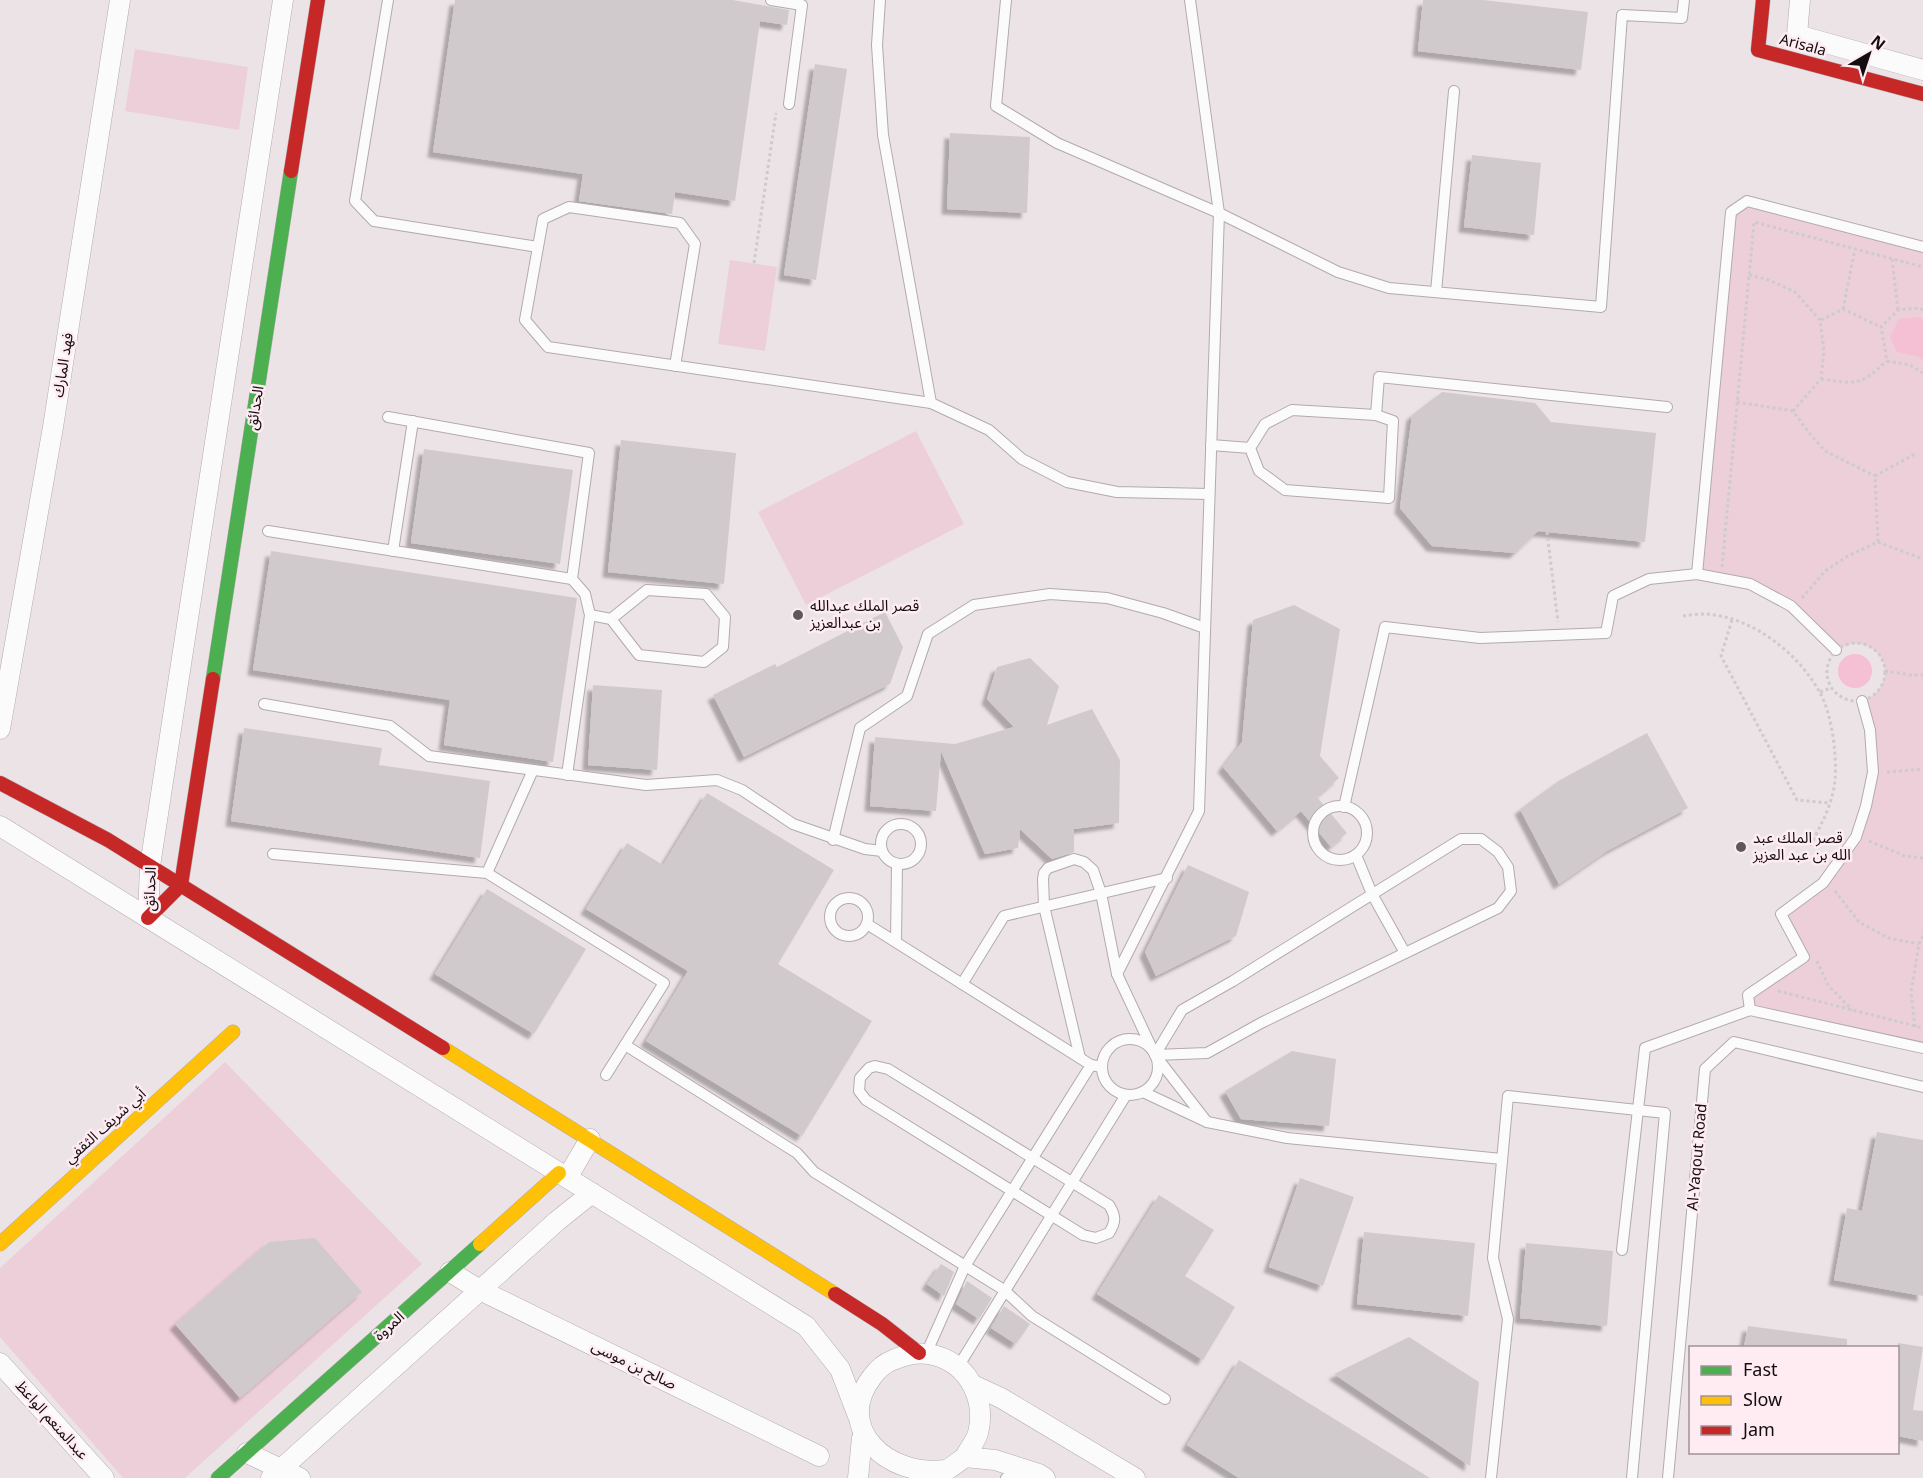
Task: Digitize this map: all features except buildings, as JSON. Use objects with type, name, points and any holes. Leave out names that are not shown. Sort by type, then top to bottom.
[{"type":"street","name":"فهد المارك","points":[[0,729],[53,427],[120,0]]},
{"type":"street","name":"الحدائق","points":[[148,918],[150,866],[283,0]]},
{"type":"street","name":"الحدائق","points":[[148,918],[181,885],[318,0]]},
{"type":"street","name":"Arisala","points":[[1763,0],[1758,50],[1923,94]]},
{"type":"street","points":[[1800,0],[1797,35],[1923,70]]},
{"type":"street","points":[[251,206],[286,211]]},
{"type":"street","points":[[0,783],[108,840],[181,885],[590,1139],[882,1324],[922,1353]]},
{"type":"street","points":[[0,826],[806,1326],[840,1369],[858,1416],[862,1438],[858,1478]]},
{"type":"street","name":"أبي شريف الثقفي","points":[[0,1244],[233,1032]]},
{"type":"street","points":[[563,1176],[590,1139]]},
{"type":"street","name":"المروة","points":[[218,1478],[450,1272],[563,1176]]},
{"type":"street","points":[[276,1473],[556,1221],[592,1193]]},
{"type":"street","name":"صالح بن موسى","points":[[450,1272],[480,1290],[819,1456]]},
{"type":"street","points":[[420,1299],[426,1338]]},
{"type":"street","points":[[858,1416],[860,1400],[866,1384],[875,1372],[896,1359],[922,1353],[938,1356],[958,1367],[973,1385],[981,1409],[978,1435],[965,1457],[947,1470],[925,1477],[906,1475],[887,1467],[873,1454],[862,1438]]},
{"type":"street","name":"عبدالمنعم الواعظ","points":[[0,1363],[104,1478]]},
{"type":"street","points":[[973,1385],[1000,1398],[1135,1478]]},
{"type":"street","points":[[247,1453],[276,1473],[300,1478]]},
{"type":"street","points":[[965,1457],[995,1460],[1042,1476]]},
{"type":"lane","points":[[388,0],[355,201],[374,221],[538,247]]},
{"type":"lane","points":[[771,0],[802,5],[789,104]]},
{"type":"lane","points":[[880,0],[877,45],[883,135],[931,403]]},
{"type":"lane","points":[[1006,0],[996,106],[1057,143],[1219,213],[1338,272],[1389,288],[1601,307],[1622,15],[1682,18],[1683,0]]},
{"type":"lane","points":[[1117,974],[1199,812],[1219,213],[1190,0]]},
{"type":"lane","points":[[1436,292],[1454,91]]},
{"type":"lane","points":[[1697,574],[1731,212],[1748,201],[1923,247]]},
{"type":"lane","points":[[675,366],[695,244],[680,223],[569,207],[543,219],[525,320],[548,347],[675,366],[931,403],[989,430],[1022,459],[1067,482],[1117,492],[1209,494]]},
{"type":"lane","points":[[1376,415],[1379,377],[1667,407]]},
{"type":"lane","points":[[1292,410],[1376,415],[1393,421],[1389,498],[1285,490],[1259,471],[1250,448],[1265,424],[1292,410]]},
{"type":"lane","points":[[388,417],[590,453],[572,579]]},
{"type":"lane","points":[[393,551],[413,421]]},
{"type":"lane","points":[[1211,445],[1250,448]]},
{"type":"lane","points":[[268,531],[572,579],[585,594],[590,615],[567,775]]},
{"type":"lane","points":[[1344,807],[1384,627],[1480,638],[1606,633],[1614,596],[1649,579],[1697,574],[1750,584],[1791,606],[1840,647]]},
{"type":"lane","points":[[590,615],[611,619],[639,655],[704,662],[723,647],[725,617],[706,594],[647,590],[611,619]]},
{"type":"lane","points":[[833,840],[860,728],[907,696],[928,634],[974,605],[1050,594],[1107,598],[1163,613],[1205,628]]},
{"type":"lane","points":[[1750,1010],[1748,995],[1804,957],[1781,914],[1823,883],[1856,837],[1866,806],[1873,772],[1870,730],[1862,701]]},
{"type":"lane","points":[[264,704],[390,726],[429,756],[646,785],[717,780],[742,790],[793,824],[833,840],[882,851]]},
{"type":"lane","points":[[488,873],[533,770]]},
{"type":"lane","points":[[1344,807],[1352,809],[1365,822],[1366,840],[1356,855],[1348,859],[1331,859],[1318,848],[1313,832],[1319,816],[1326,810],[1344,807]]},
{"type":"lane","points":[[905,824],[916,831],[922,842],[919,855],[910,863],[897,864],[885,857],[882,851],[882,837],[891,826],[905,824]]},
{"type":"lane","points":[[1461,838],[1481,839],[1498,852],[1508,867],[1511,891],[1498,908],[1260,1023],[1207,1053],[1155,1054],[1182,1010],[1233,981],[1461,838]]},
{"type":"lane","points":[[273,854],[488,873],[664,983],[606,1075]]},
{"type":"lane","points":[[1356,855],[1372,894],[1405,953]]},
{"type":"lane","points":[[867,924],[1080,1058],[1097,1066],[1109,1085],[1117,1091],[1126,1095],[1143,1092],[1155,1080],[1158,1063],[1117,974],[1101,893],[1093,870],[1084,862],[1074,860],[1048,868],[1044,873],[1042,887],[1044,906],[1080,1058]]},
{"type":"lane","points":[[896,942],[897,864]]},
{"type":"lane","points":[[962,984],[1004,916],[1167,878]]},
{"type":"lane","points":[[1622,1250],[1645,1048],[1750,1010],[1923,1048]]},
{"type":"lane","points":[[922,1353],[965,1266],[1033,1158],[1109,1049],[1116,1043],[1125,1040],[1143,1042],[1155,1054],[1207,1122]]},
{"type":"lane","name":"Al-Yaqout Road","points":[[1668,1478],[1705,1069],[1734,1042],[1923,1087]]},
{"type":"lane","points":[[625,1045],[797,1154],[814,1172],[1004,1290],[1032,1316],[1165,1399]]},
{"type":"lane","points":[[875,1066],[888,1069],[1071,1181],[1109,1205],[1115,1217],[1110,1233],[1089,1238],[866,1100],[859,1091],[858,1085],[863,1072],[875,1066]]},
{"type":"lane","points":[[1143,1092],[1207,1122],[1287,1138],[1502,1159]]},
{"type":"lane","points":[[958,1367],[1126,1095]]},
{"type":"lane","points":[[1491,1478],[1508,1319],[1493,1258],[1508,1096],[1665,1113],[1632,1478]]},
{"type":"lane","points":[[1006,1478],[1042,1476]]},
{"type":"path","points":[[754,263],[776,113]]},
{"type":"path","points":[[1722,567],[1754,222],[1923,267]]},
{"type":"path","points":[[1844,309],[1855,249]]},
{"type":"path","points":[[1892,259],[1898,309]]},
{"type":"path","points":[[1749,275],[1769,280],[1795,292],[1820,320],[1824,351],[1821,379],[1794,411]]},
{"type":"path","points":[[1881,327],[1898,309],[1919,308],[1923,310]]},
{"type":"path","points":[[1820,320],[1844,309]]},
{"type":"path","points":[[1844,309],[1881,327]]},
{"type":"path","points":[[1881,327],[1887,361]]},
{"type":"path","points":[[1821,379],[1850,383],[1871,377],[1887,361]]},
{"type":"path","points":[[1887,361],[1910,365],[1923,373]]},
{"type":"path","points":[[1737,402],[1794,411],[1825,451],[1875,476]]},
{"type":"path","points":[[1875,476],[1915,454]]},
{"type":"path","points":[[1875,476],[1878,542]]},
{"type":"path","points":[[1547,532],[1558,622]]},
{"type":"path","points":[[1801,599],[1825,571],[1848,556],[1878,542],[1923,559]]},
{"type":"path","points":[[1683,616],[1706,614],[1732,620],[1758,630],[1793,657],[1820,692],[1828,714],[1835,762],[1835,782],[1830,803],[1809,848]]},
{"type":"path","points":[[1732,620],[1721,656],[1797,800],[1830,803]]},
{"type":"path","points":[[1838,637],[1840,647]]},
{"type":"path","points":[[1854,643],[1863,644],[1879,654],[1886,671],[1881,688],[1875,695],[1862,701],[1846,700],[1838,696],[1831,688],[1826,668],[1830,658],[1840,647],[1854,643]]},
{"type":"path","points":[[1886,671],[1923,675]]},
{"type":"path","points":[[1820,692],[1831,688]]},
{"type":"path","points":[[1887,772],[1923,769]]},
{"type":"path","points":[[1867,841],[1905,856],[1923,858]]},
{"type":"path","points":[[1833,890],[1858,922],[1888,938],[1919,944]]},
{"type":"path","points":[[1915,1027],[1911,992],[1919,944],[1923,936]]},
{"type":"path","points":[[1762,986],[1923,1028]]},
{"type":"shaded area","points":[[135,49],[248,67],[239,130],[125,111]]},
{"type":"shaded area","points":[[1747,201],[1923,247],[1923,1048],[1750,1010],[1748,995],[1804,957],[1781,914],[1823,883],[1856,837],[1873,772],[1867,700],[1878,690],[1884,679],[1885,667],[1881,657],[1873,649],[1863,644],[1850,644],[1836,650],[1791,606],[1750,584],[1697,574],[1731,212]]},
{"type":"shaded area","points":[[730,260],[777,267],[765,351],[718,344]]},
{"type":"shaded area","points":[[1919,317],[1923,320],[1923,360],[1897,352],[1890,337],[1899,319]]},
{"type":"shaded area","points":[[916,431],[964,524],[806,605],[758,512]]},
{"type":"shaded area","points":[[1855,654],[1867,659],[1872,671],[1867,683],[1855,688],[1843,683],[1838,671],[1843,659]]},
{"type":"shaded area","points":[[225,1062],[422,1264],[185,1478],[123,1478],[0,1337],[0,1268]]},
{"type":"traffic: fast","points":[[213,679],[291,171]]},
{"type":"traffic: fast","points":[[218,1478],[480,1244]]},
{"type":"traffic: slow","points":[[0,1244],[233,1032]]},
{"type":"traffic: slow","points":[[443,1048],[835,1294]]},
{"type":"traffic: slow","points":[[480,1244],[559,1173]]},
{"type":"traffic: jam","points":[[291,171],[318,0]]},
{"type":"traffic: jam","points":[[1763,0],[1758,50],[1923,94]]},
{"type":"traffic: jam","points":[[148,918],[181,885],[213,679]]},
{"type":"traffic: jam","points":[[0,783],[108,840],[443,1048]]},
{"type":"traffic: jam","points":[[835,1294],[882,1324],[919,1353]]},
{"type":"place","name":"قصر الملك عبدالله بن عبدالعزيز","points":[[798,615]]},
{"type":"place","name":"قصر الملك عبد الله بن عبد العزيز","points":[[1741,847]]}]
